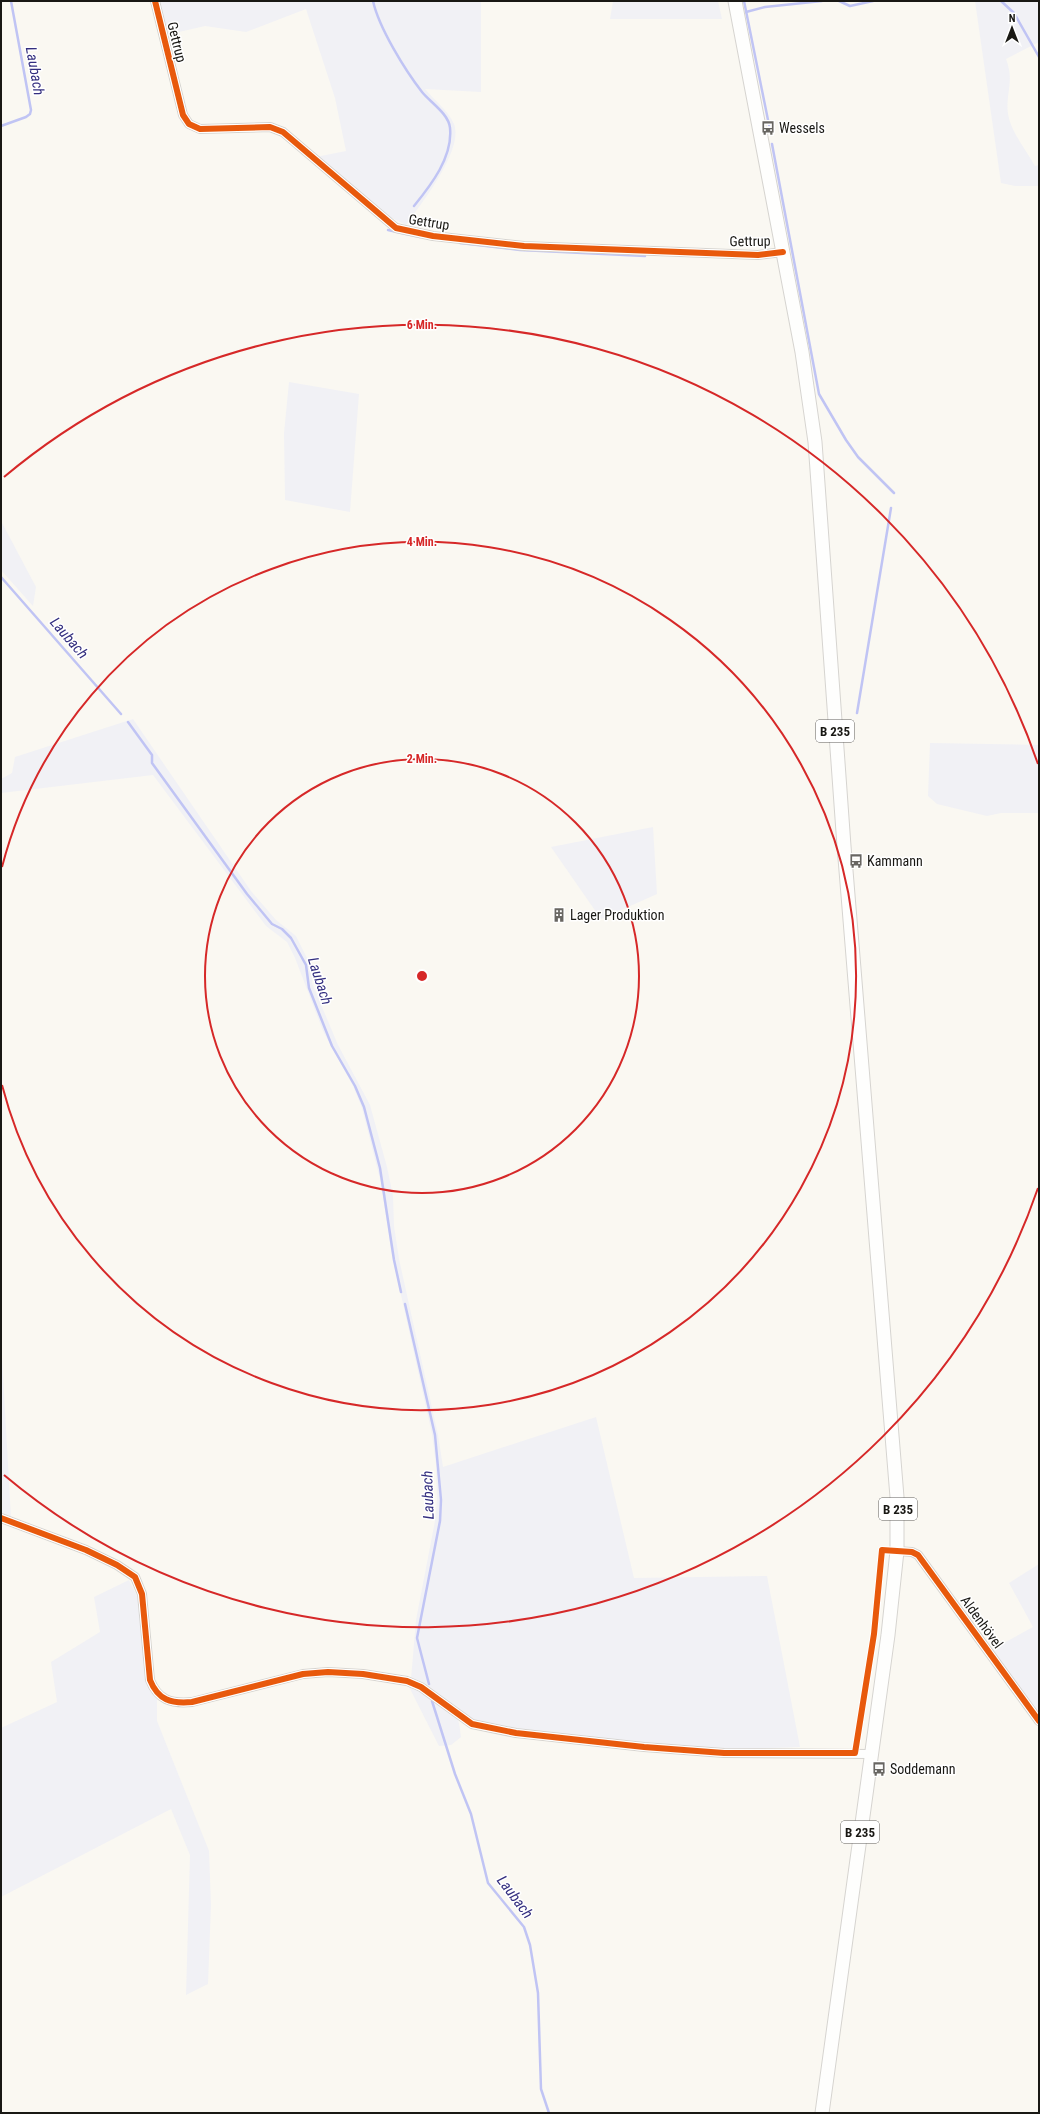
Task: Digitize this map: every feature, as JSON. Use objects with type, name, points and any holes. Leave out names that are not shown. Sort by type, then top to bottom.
[{"type":"main road","name":"B 235","points":[[735,1],[783,252],[808,394],[820,497],[844,846],[896,1467],[897,1551],[888,1635],[822,2113]]},
{"type":"street","name":"Gettrup","points":[[155,1],[183,115],[189,124],[200,129],[270,127],[283,132],[396,228],[448,237],[566,249],[758,255],[783,252]]},
{"type":"street","points":[[1,1518],[86,1550],[117,1565],[135,1577],[142,1594],[150,1680],[153,1688],[168,1702],[177,1704],[192,1702],[303,1674],[328,1672],[363,1674],[407,1681],[421,1686],[472,1724],[516,1732],[644,1747],[724,1753],[871,1754]]},
{"type":"street","name":"Aldenhövel","points":[[897,1551],[912,1552],[918,1555],[1039,1722]]},
{"type":"shaded area","points":[[158,1],[481,1],[481,92],[425,89],[445,110],[451,119],[454,124],[455,135],[453,148],[447,162],[430,191],[406,225],[390,217],[316,157],[346,151],[335,98],[306,9],[246,32],[205,26],[166,35]]},
{"type":"shaded area","points":[[613,1],[718,1],[722,19],[610,19]]},
{"type":"shaded area","points":[[975,1],[1039,1],[1039,42],[1006,59],[1010,74],[1007,107],[1008,114],[1015,134],[1035,166],[1039,165],[1039,186],[1015,186],[1001,183]]},
{"type":"shaded area","points":[[289,382],[359,394],[350,512],[285,500],[284,433]]},
{"type":"shaded area","points":[[1,521],[36,587],[33,606],[1,570]]},
{"type":"shaded area","points":[[133,719],[251,891],[276,920],[296,936],[312,968],[312,983],[338,1045],[370,1105],[387,1167],[393,1196],[394,1226],[399,1259],[438,1435],[443,1467],[596,1417],[634,1578],[767,1576],[800,1747],[724,1750],[644,1744],[517,1730],[473,1721],[411,1679],[416,1620],[435,1521],[437,1500],[436,1465],[432,1434],[391,1250],[381,1183],[362,1108],[353,1086],[323,1031],[295,958],[287,942],[266,926],[153,775],[1,793],[1,779],[12,773],[15,757]]},
{"type":"shaded area","points":[[930,743],[1039,745],[1039,813],[1001,813],[987,816],[937,804],[928,796]]},
{"type":"shaded area","points":[[653,827],[657,894],[601,919],[551,847]]},
{"type":"shaded area","points":[[1,1339],[11,1518],[1,1515]]},
{"type":"shaded area","points":[[1039,1564],[1039,1716],[991,1650],[1033,1627],[1009,1583]]},
{"type":"shaded area","points":[[129,1580],[138,1598],[146,1680],[157,1699],[157,1721],[209,1851],[211,1905],[208,1984],[186,1995],[190,1855],[171,1809],[1,1897],[1,1728],[57,1702],[51,1662],[100,1632],[94,1597]]},
{"type":"shaded area","points":[[408,1685],[435,1698],[448,1708],[458,1720],[461,1737],[451,1745],[439,1746]]},
{"type":"waterway","name":"Laubach","points":[[1,126],[26,117],[30,114],[31,110],[11,1]]},
{"type":"waterway","points":[[373,1],[381,24],[401,61],[422,92],[439,108],[449,123],[450,139],[440,170],[414,206]]},
{"type":"waterway","points":[[744,1],[769,125]]},
{"type":"waterway","points":[[746,12],[765,7],[822,1]]},
{"type":"waterway","points":[[839,1],[850,6],[873,1]]},
{"type":"waterway","points":[[1001,1],[1014,13],[1039,57]]},
{"type":"waterway","points":[[772,144],[819,394],[846,440],[858,457],[894,493]]},
{"type":"waterway","points":[[388,230],[420,237]]},
{"type":"waterway","points":[[460,243],[520,250],[645,256]]},
{"type":"waterway","points":[[857,713],[891,508]]},
{"type":"waterway","name":"Laubach","points":[[1,577],[121,714]]},
{"type":"waterway","name":"Laubach","points":[[128,722],[152,755],[152,763],[247,894],[272,924],[282,929],[291,938],[306,965],[309,988],[332,1046],[355,1086],[364,1107],[380,1168],[394,1260],[401,1292]]},
{"type":"waterway","name":"Laubach","points":[[405,1304],[435,1435],[441,1500],[440,1521],[417,1638],[429,1684]]},
{"type":"waterway","name":"Laubach","points":[[432,1701],[455,1774],[471,1814],[488,1883],[524,1927],[530,1945],[538,1993],[541,2089],[549,2113]]},
{"type":"cycle path","points":[[155,1],[183,115],[189,124],[200,129],[270,127],[283,132],[396,228],[433,236],[524,246],[758,255],[783,252]]},
{"type":"cycle path","points":[[1,1518],[86,1550],[117,1565],[135,1577],[142,1594],[150,1680],[153,1687],[161,1696],[172,1701],[192,1702],[303,1674],[328,1672],[363,1674],[407,1681],[421,1687],[472,1724],[516,1733],[644,1747],[724,1753],[855,1753],[874,1634],[882,1550],[912,1552],[918,1555],[1039,1721]]},
{"type":"place","name":"Wessels","points":[[768,128]]},
{"type":"place","name":"Kammann","points":[[856,861]]},
{"type":"place","name":"Lager Produktion","points":[[559,915]]},
{"type":"place","name":"Soddemann","points":[[879,1769]]}]
